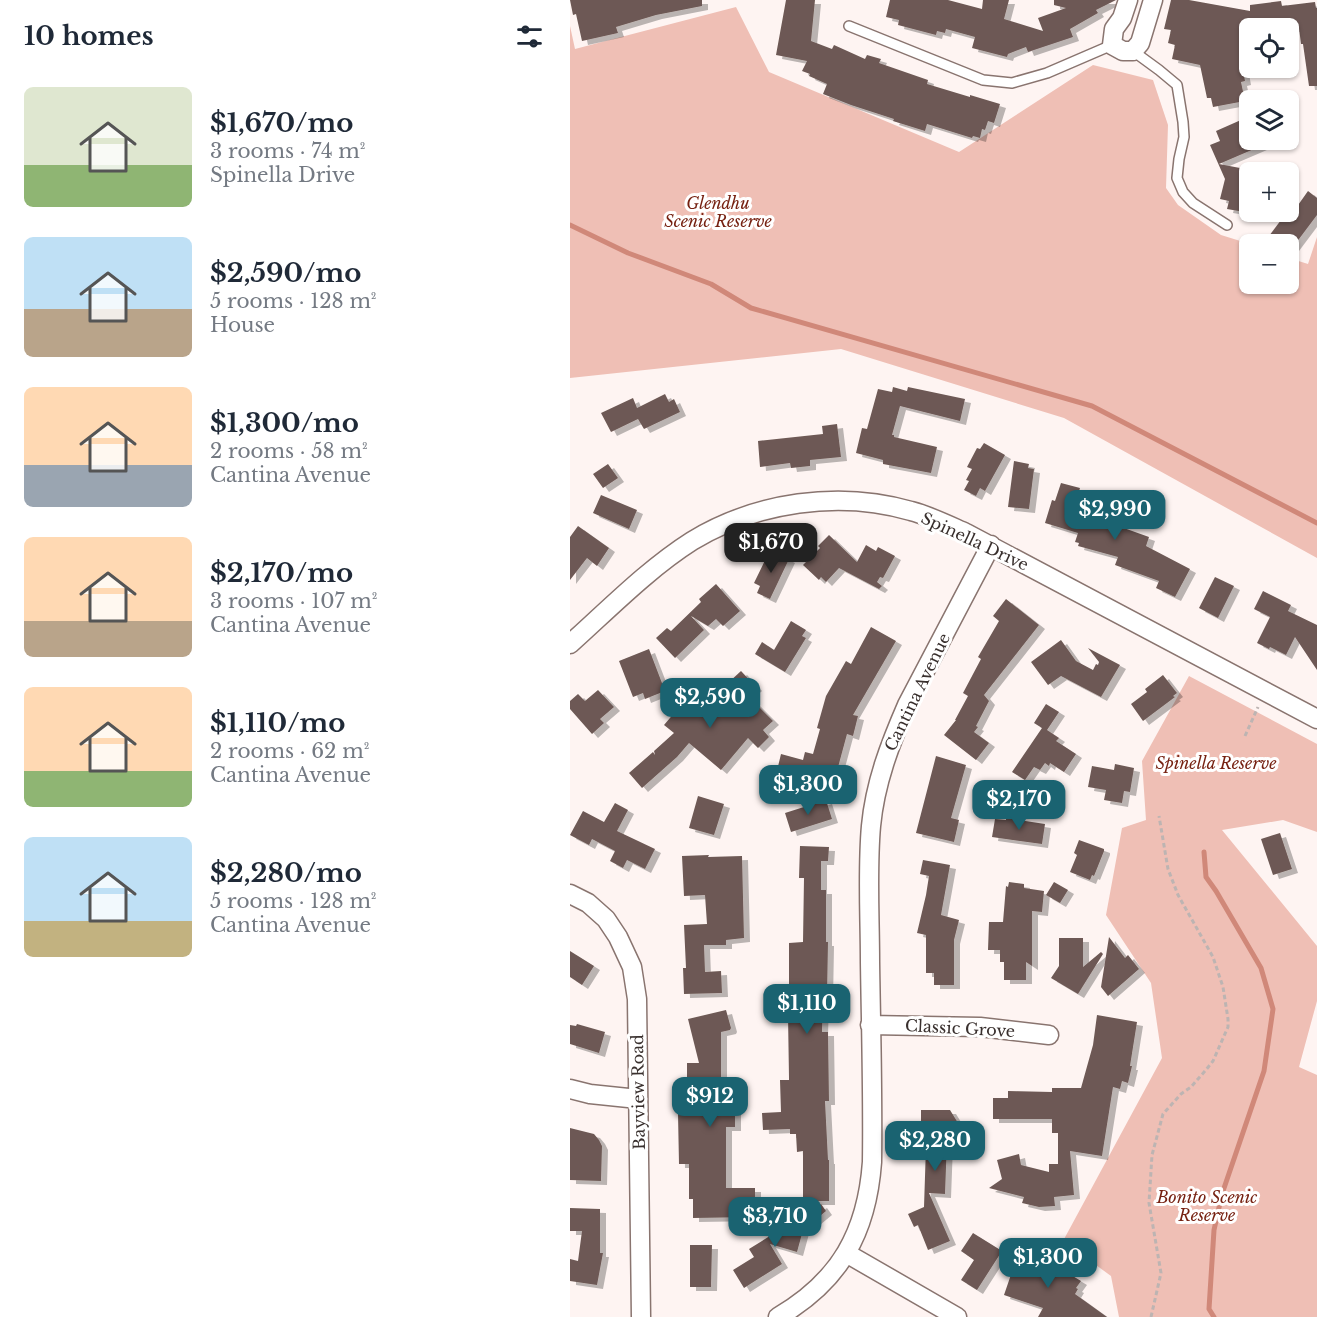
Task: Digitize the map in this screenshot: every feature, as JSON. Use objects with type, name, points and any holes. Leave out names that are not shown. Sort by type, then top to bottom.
[{"type":"street","points":[[1128,0],[1122,18],[1114,29],[1112,45],[1123,51],[1133,51],[1140,43],[1153,0]]},
{"type":"street","name":"Spinella Drive","points":[[570,644],[663,562],[691,542],[730,522],[766,510],[798,504],[837,501],[882,505],[912,511],[991,545],[1317,719]]},
{"type":"street","name":"Cantina Avenue","points":[[778,1317],[804,1300],[817,1288],[846,1253],[859,1228],[866,1206],[870,1184],[872,1136],[870,846],[871,826],[880,776],[887,751],[908,705],[991,545]]},
{"type":"street","name":"Bayview Road","points":[[570,894],[588,903],[606,919],[618,936],[632,967],[637,999],[641,1317]]},
{"type":"street","name":"Classic Grove","points":[[870,1025],[980,1027],[1049,1035]]},
{"type":"street","points":[[570,1089],[590,1094],[638,1099]]},
{"type":"street","points":[[846,1253],[957,1317]]},
{"type":"lane","points":[[849,26],[983,80],[1011,83],[1047,73],[1112,45]]},
{"type":"lane","points":[[1133,51],[1178,86],[1184,137],[1177,178],[1183,192],[1193,203],[1227,225]]},
{"type":"path","points":[[1245,736],[1259,704]]},
{"type":"path","points":[[1151,1317],[1161,1273],[1149,1203],[1152,1155],[1164,1114],[1209,1066],[1228,1027],[1222,987],[1213,957],[1178,895],[1168,869],[1159,816]]},
{"type":"green space","name":"Glendhu Scenic Reserve","points":[[736,7],[769,72],[959,152],[1093,65],[1153,80],[1168,125],[1166,188],[1178,205],[1221,235],[1239,241],[1239,294],[1299,294],[1299,261],[1308,264],[1317,237],[1317,558],[1064,418],[841,349],[570,378],[570,26],[575,49]]},
{"type":"green space","name":"Bonito Scenic Reserve","points":[[1189,676],[1317,744],[1317,832],[1283,820],[1222,830],[1317,946],[1317,1001],[1299,1067],[1317,1075],[1317,1317],[1119,1317],[1111,1276],[1063,1241],[1162,1058],[1151,983],[1106,915],[1122,828],[1146,820],[1142,761]]},
{"type":"building","points":[[570,0],[702,0],[702,6],[656,15],[616,27],[618,33],[582,41],[576,14],[573,15]]},
{"type":"building","points":[[786,0],[815,0],[811,41],[832,49],[834,45],[865,59],[867,55],[881,59],[879,63],[928,80],[927,84],[1000,104],[994,123],[988,121],[985,130],[982,129],[980,138],[973,136],[972,138],[927,124],[925,131],[823,94],[827,84],[802,71],[807,61],[776,55]]},
{"type":"building","points":[[890,0],[948,0],[982,9],[983,0],[1009,0],[1004,19],[1043,31],[1038,18],[1066,8],[1054,5],[1054,0],[1116,0],[1096,10],[1098,13],[1070,29],[1073,37],[1028,52],[1026,47],[1008,54],[1007,57],[972,48],[975,37],[946,29],[945,33],[937,31],[936,35],[898,25],[899,20],[886,17]]},
{"type":"building","points":[[1171,0],[1189,0],[1250,11],[1250,5],[1281,1],[1282,6],[1315,2],[1317,8],[1317,86],[1309,86],[1303,44],[1301,44],[1299,18],[1239,18],[1239,78],[1244,78],[1245,81],[1241,82],[1243,90],[1239,90],[1239,102],[1213,107],[1211,98],[1207,98],[1200,65],[1172,59],[1175,45],[1168,43],[1171,30],[1164,29]]},
{"type":"building","points":[[1239,121],[1239,150],[1252,150],[1219,164],[1239,168],[1239,211],[1227,209],[1229,201],[1220,199],[1225,179],[1210,145],[1220,141],[1216,131]]},
{"type":"building","points":[[1308,191],[1317,198],[1317,215],[1299,239],[1299,234],[1270,234],[1280,222],[1299,222],[1299,204]]},
{"type":"building","points":[[893,387],[907,391],[908,387],[965,399],[960,421],[900,406],[892,435],[937,447],[931,473],[883,464],[883,460],[856,453],[862,428],[867,429],[878,389],[892,392]]},
{"type":"building","points":[[665,394],[669,402],[674,399],[680,412],[644,429],[638,419],[611,432],[601,413],[633,398],[637,408]]},
{"type":"building","points":[[837,424],[841,457],[810,460],[810,466],[791,468],[790,463],[760,467],[758,441],[823,434],[822,426]]},
{"type":"building","points":[[984,443],[1005,455],[985,491],[980,488],[976,496],[964,490],[972,469],[967,467],[977,448],[980,449]]},
{"type":"building","points":[[1014,461],[1029,464],[1028,468],[1034,469],[1029,509],[1008,507]]},
{"type":"building","points":[[608,464],[618,478],[603,488],[593,474]]},
{"type":"building","points":[[1061,483],[1080,488],[1075,505],[1109,515],[1107,522],[1149,537],[1146,546],[1190,569],[1175,597],[1156,588],[1159,581],[1115,565],[1118,557],[1078,546],[1079,543],[1075,542],[1078,533],[1045,523],[1052,500],[1055,501]]},
{"type":"building","points":[[601,495],[637,510],[629,529],[593,513]]},
{"type":"building","points":[[578,526],[609,548],[597,566],[587,558],[570,580],[570,537]]},
{"type":"building","points":[[829,535],[857,562],[866,545],[876,551],[878,547],[895,556],[883,578],[880,577],[877,582],[882,586],[879,589],[839,568],[826,582],[821,577],[819,580],[803,565]]},
{"type":"building","points":[[770,550],[789,559],[770,599],[757,593],[760,586],[754,583]]},
{"type":"building","points":[[1215,577],[1234,586],[1218,618],[1199,608]]},
{"type":"building","points":[[716,584],[740,611],[723,626],[716,619],[708,626],[691,616],[704,630],[675,658],[656,638],[667,628],[671,631],[701,602],[699,599]]},
{"type":"building","points":[[1263,591],[1291,605],[1288,611],[1317,625],[1317,670],[1295,637],[1286,655],[1257,643],[1270,617],[1254,609]]},
{"type":"building","points":[[1006,599],[1039,625],[984,695],[989,701],[974,732],[989,743],[976,760],[944,735],[956,720],[968,696],[963,693],[981,659],[978,657],[999,621],[993,616]]},
{"type":"building","points":[[791,621],[806,630],[802,636],[806,638],[785,672],[755,654],[762,642],[774,650]]},
{"type":"building","points":[[871,627],[896,641],[853,715],[858,716],[853,736],[847,734],[837,771],[831,769],[824,795],[774,783],[781,754],[803,760],[805,752],[813,754],[826,696],[846,661],[851,664]]},
{"type":"building","points":[[1061,640],[1076,661],[1093,670],[1099,662],[1088,648],[1120,665],[1101,697],[1061,676],[1048,685],[1031,662]]},
{"type":"building","points":[[649,649],[665,691],[645,699],[643,693],[633,697],[619,661]]},
{"type":"building","points":[[741,671],[756,687],[747,695],[773,721],[763,730],[769,737],[758,748],[748,738],[721,770],[689,743],[677,757],[642,788],[629,773],[653,752],[655,755],[654,751],[674,733],[664,725],[687,698],[700,709]]},
{"type":"building","points":[[1163,675],[1177,693],[1173,696],[1175,697],[1143,721],[1131,704],[1147,692],[1145,689]]},
{"type":"building","points":[[598,690],[614,707],[600,719],[604,723],[592,734],[570,709],[570,701],[578,694],[585,701]]},
{"type":"building","points":[[1046,704],[1059,712],[1047,730],[1059,738],[1056,741],[1076,754],[1064,772],[1050,763],[1049,766],[1045,763],[1040,770],[1034,767],[1025,780],[1012,772],[1042,728],[1034,723]]},
{"type":"building","points":[[936,756],[966,765],[951,818],[959,820],[954,842],[916,833]]},
{"type":"building","points":[[1115,764],[1134,768],[1130,792],[1124,791],[1122,803],[1104,800],[1106,790],[1088,787],[1092,766],[1114,770]]},
{"type":"building","points":[[698,796],[724,804],[714,835],[689,828]]},
{"type":"building","points":[[826,800],[832,819],[791,832],[785,813]]},
{"type":"building","points":[[615,803],[628,810],[617,831],[655,849],[645,869],[627,860],[623,868],[610,861],[615,851],[592,839],[589,845],[570,835],[583,811],[604,822]]},
{"type":"building","points":[[1006,818],[1045,824],[1042,844],[992,837],[995,819],[1006,820]]},
{"type":"building","points":[[1280,833],[1292,869],[1273,875],[1261,839]]},
{"type":"building","points":[[1079,840],[1104,849],[1094,876],[1092,875],[1090,880],[1070,872],[1077,855],[1074,853]]},
{"type":"building","points":[[800,846],[829,847],[828,861],[821,861],[821,890],[826,890],[826,942],[828,942],[827,997],[823,997],[822,1032],[828,1032],[829,1101],[825,1101],[829,1201],[803,1201],[803,1151],[797,1152],[796,1134],[790,1134],[790,1129],[763,1130],[762,1113],[781,1112],[780,1080],[789,1080],[788,1015],[776,1015],[776,1001],[773,1001],[771,986],[789,985],[789,943],[803,942],[804,878],[799,878]]},
{"type":"building","points":[[709,855],[708,857],[742,856],[744,938],[726,940],[726,945],[704,945],[705,972],[721,971],[722,993],[684,994],[683,968],[686,968],[684,925],[707,924],[705,895],[684,896],[682,856]]},
{"type":"building","points":[[923,860],[950,865],[941,915],[959,920],[954,940],[954,985],[934,985],[934,973],[926,973],[926,935],[917,933],[929,876],[920,874]]},
{"type":"building","points":[[1009,882],[1024,884],[1024,888],[1044,891],[1042,912],[1032,911],[1032,966],[1026,962],[1026,980],[1004,980],[1004,962],[1000,962],[1000,950],[988,950],[989,922],[1003,922],[1006,886],[1008,887]]},
{"type":"building","points":[[1054,882],[1068,890],[1060,903],[1046,895]]},
{"type":"building","points":[[1109,937],[1125,958],[1128,955],[1139,969],[1108,996],[1101,987]]},
{"type":"building","points":[[1059,938],[1083,938],[1083,967],[1101,952],[1103,954],[1078,994],[1051,978],[1059,966]]},
{"type":"building","points":[[570,951],[594,966],[582,985],[570,977]]},
{"type":"building","points":[[726,1010],[731,1028],[721,1032],[721,1103],[735,1103],[735,1127],[726,1127],[726,1188],[755,1188],[755,1217],[693,1218],[693,1199],[689,1199],[689,1164],[679,1164],[678,1114],[687,1114],[687,1063],[699,1063],[688,1019]]},
{"type":"building","points":[[1097,1015],[1137,1022],[1128,1083],[1122,1081],[1120,1089],[1113,1087],[1102,1156],[1070,1151],[1074,1195],[1054,1197],[1055,1206],[1039,1207],[1022,1203],[1024,1197],[989,1188],[1002,1179],[997,1160],[1019,1154],[1021,1165],[1049,1172],[1049,1164],[1058,1164],[1058,1133],[1052,1133],[1052,1119],[993,1119],[993,1098],[1008,1098],[1008,1091],[1052,1092],[1052,1088],[1081,1088],[1093,1045]]},
{"type":"building","points":[[577,1024],[605,1032],[599,1053],[570,1044],[570,1025],[576,1026]]},
{"type":"building","points":[[921,1110],[950,1110],[963,1131],[947,1141],[945,1194],[929,1193],[950,1241],[928,1250],[918,1225],[914,1227],[908,1214],[924,1207],[926,1146],[921,1146]]},
{"type":"building","points":[[570,1128],[594,1134],[599,1140],[602,1146],[601,1181],[570,1180]]},
{"type":"building","points":[[821,1204],[826,1211],[803,1230],[797,1252],[770,1244],[782,1264],[744,1288],[733,1270],[754,1257],[749,1249]]},
{"type":"building","points":[[570,1208],[600,1209],[600,1253],[603,1253],[597,1285],[570,1281],[570,1259],[578,1261],[582,1231],[570,1231]]},
{"type":"building","points":[[973,1233],[1002,1251],[977,1290],[961,1280],[974,1260],[961,1251]]},
{"type":"building","points":[[690,1245],[712,1245],[711,1287],[690,1287]]},
{"type":"building","points":[[1024,1253],[1046,1260],[1081,1281],[1075,1294],[1107,1317],[1038,1317],[1043,1308],[1004,1295],[1016,1260],[1021,1263]]},
{"type":"waterway","points":[[570,225],[628,253],[711,284],[751,308],[1092,406],[1317,523]]},
{"type":"waterway","points":[[1204,852],[1206,877],[1261,968],[1273,1009],[1264,1071],[1222,1194],[1214,1230],[1209,1309],[1214,1317]]},
{"type":"park label","name":"Spinella Reserve","points":[[1216,763]]}]
